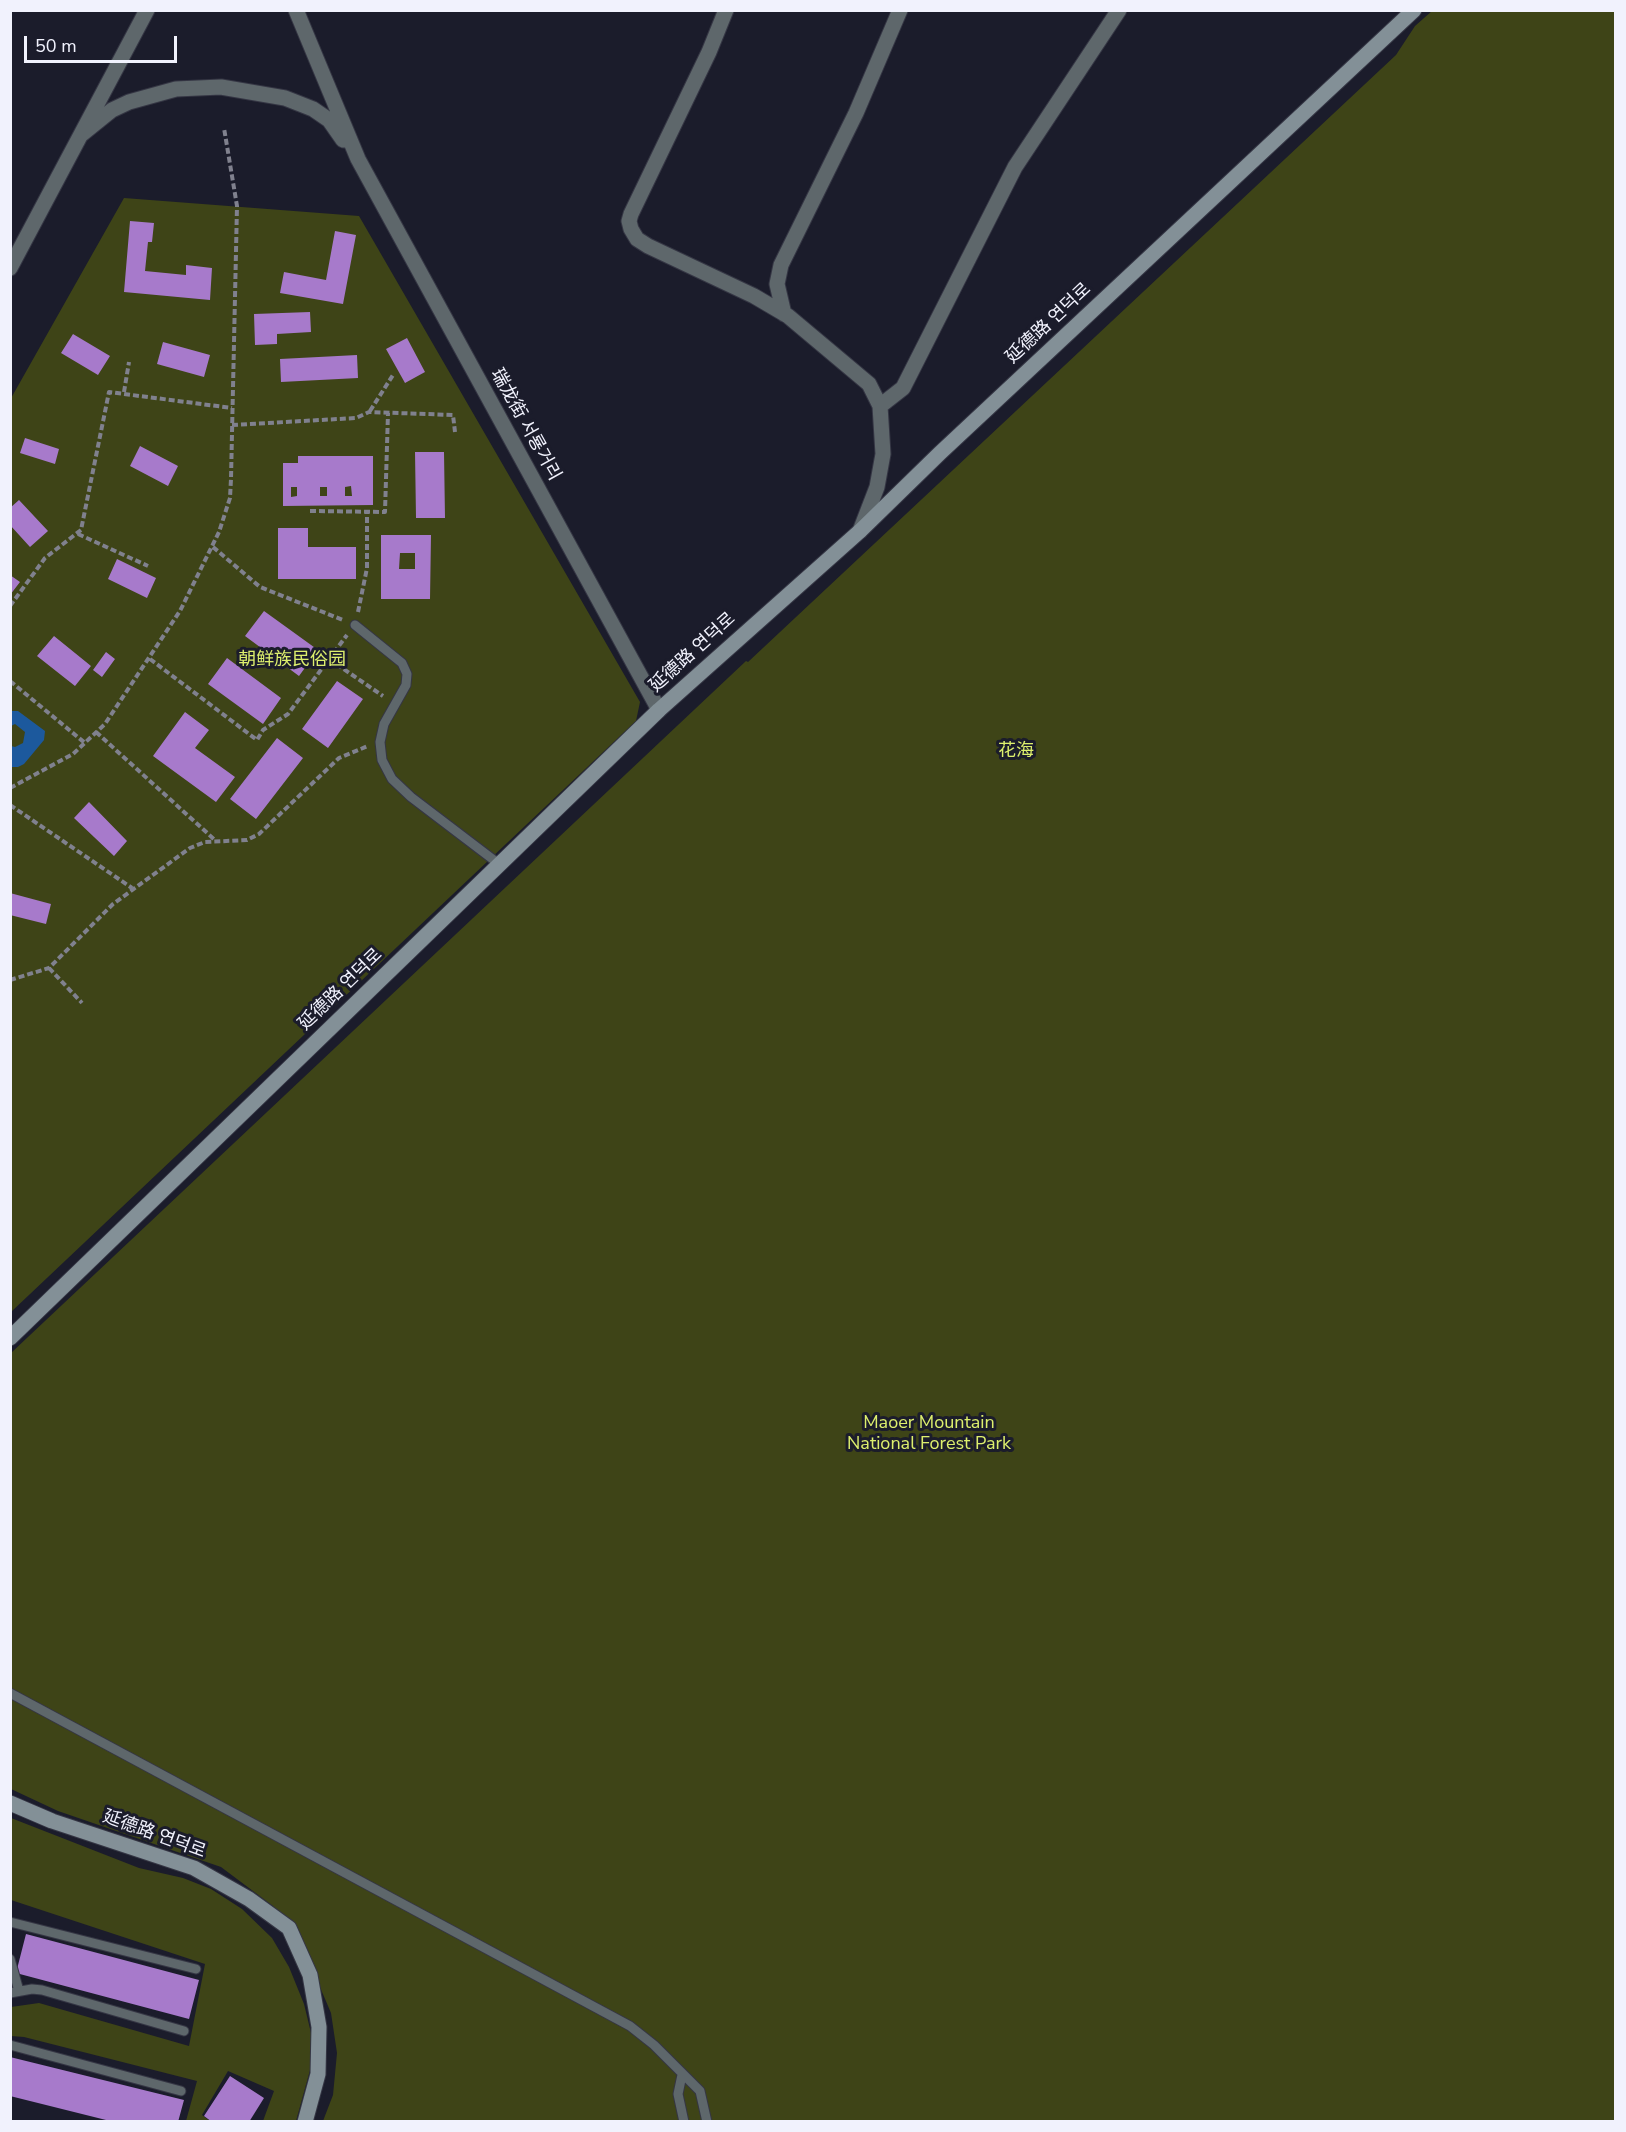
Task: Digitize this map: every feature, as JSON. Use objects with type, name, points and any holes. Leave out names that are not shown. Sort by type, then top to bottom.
[{"type":"main road","name":"延德路 연덕로","points":[[10,1338],[659,710],[860,531],[949,444],[1414,10]]},
{"type":"main road","name":"延德路 연덕로","points":[[10,1803],[52,1821],[194,1868],[249,1899],[289,1928],[310,1975],[319,2027],[318,2074],[305,2121]]},
{"type":"street","points":[[10,268],[147,10]]},
{"type":"street","name":"瑞龙街 서룡거리","points":[[296,10],[358,159],[659,710]]},
{"type":"street","points":[[726,10],[709,52],[629,221],[637,239],[754,296],[784,314],[869,384],[880,406],[883,428],[881,465],[877,487],[860,531]]},
{"type":"street","points":[[784,314],[777,284],[781,265],[856,112],[900,10]]},
{"type":"street","points":[[880,406],[903,388],[1015,167],[1119,10]]},
{"type":"street","name":"瑞龙街 서룡거리","points":[[81,135],[112,110],[155,93],[199,87],[230,88],[285,98],[313,109],[329,120],[358,159]]},
{"type":"lane","points":[[355,625],[402,663],[407,674],[406,685],[393,704],[380,742],[382,760],[392,778],[411,797],[499,864]]},
{"type":"lane","points":[[10,1693],[630,2026],[654,2045],[700,2091],[707,2121]]},
{"type":"lane","points":[[10,1922],[196,1969]]},
{"type":"lane","points":[[10,1959],[15,1992],[42,1990],[184,2031]]},
{"type":"lane","points":[[10,2045],[181,2091]]},
{"type":"lane","points":[[682,2074],[678,2094],[684,2121]]},
{"type":"path","points":[[10,788],[73,754],[105,724],[180,611],[212,547],[230,498],[237,207],[224,128]]},
{"type":"path","points":[[124,392],[129,362]]},
{"type":"path","points":[[369,412],[393,375]]},
{"type":"path","points":[[10,606],[45,558],[78,534],[86,518],[99,431],[109,392],[124,392],[232,408]]},
{"type":"path","points":[[232,425],[356,418],[369,412],[388,412],[453,415],[456,432]]},
{"type":"path","points":[[310,511],[386,512],[388,412]]},
{"type":"path","points":[[150,659],[256,740],[263,730],[288,714],[355,625],[367,568],[367,512]]},
{"type":"path","points":[[78,534],[148,566]]},
{"type":"path","points":[[212,547],[260,587],[355,625]]},
{"type":"path","points":[[329,659],[393,704]]},
{"type":"path","points":[[10,681],[85,743]]},
{"type":"path","points":[[96,732],[216,841]]},
{"type":"path","points":[[10,980],[50,968],[132,888],[190,848],[205,842],[247,840],[259,834],[339,758],[380,742]]},
{"type":"path","points":[[10,805],[132,888]]},
{"type":"path","points":[[50,968],[82,1003]]},
{"type":"green space","name":"Maoer Mountain National Forest Park","points":[[1432,11],[1615,11],[1615,2121],[323,2121],[333,2095],[337,2053],[331,2013],[300,1940],[273,1906],[221,1867],[58,1811],[11,1789],[11,1353],[746,661],[748,662],[1396,55],[1415,26]]},
{"type":"green space","name":"朝鲜族民俗园","points":[[124,198],[359,216],[640,702],[636,721],[11,1312],[10,400]]},
{"type":"green space","points":[[11,1818],[139,1868],[183,1878],[211,1889],[242,1909],[272,1938],[289,1967],[304,2004],[311,2033],[312,2063],[296,2121],[263,2121],[274,2091],[228,2071],[202,2115],[210,2121],[186,2121],[197,2081],[24,2037],[11,2036],[11,2007],[39,2003],[189,2046],[205,1964],[11,1900]]},
{"type":"water","points":[[10,711],[18,711],[45,731],[44,740],[24,764],[18,767],[11,767],[11,746],[15,747],[23,743],[25,732],[15,724],[11,726]]},
{"type":"building","points":[[130,221],[154,223],[152,242],[148,242],[145,271],[186,275],[186,265],[212,268],[210,300],[124,292]]},
{"type":"building","points":[[335,231],[356,235],[343,304],[280,293],[284,272],[326,280]]},
{"type":"building","points":[[310,312],[311,332],[277,334],[277,344],[255,345],[254,314]]},
{"type":"building","points":[[73,334],[110,356],[98,375],[61,353]]},
{"type":"building","points":[[407,338],[425,372],[405,383],[386,349]]},
{"type":"building","points":[[163,342],[210,355],[204,377],[157,364]]},
{"type":"building","points":[[357,355],[358,378],[281,382],[280,359]]},
{"type":"building","points":[[25,438],[59,449],[55,464],[20,453]]},
{"type":"building","points":[[140,446],[178,466],[168,486],[130,466]]},
{"type":"building","points":[[415,452],[444,452],[445,518],[416,518]]},
{"type":"building","points":[[298,456],[373,456],[373,505],[283,506],[283,463],[298,463]],"holes":[[[351,486],[352,496],[345,496],[345,487]],[[291,487],[297,487],[297,496],[291,497]],[[320,487],[327,487],[327,496],[320,496]]]},
{"type":"building","points":[[19,500],[48,531],[30,547],[10,525],[10,508]]},
{"type":"building","points":[[278,528],[308,528],[308,547],[356,547],[356,579],[278,579]]},
{"type":"building","points":[[381,535],[431,535],[430,599],[381,599]],"holes":[[[400,553],[415,553],[415,569],[399,569]]]},
{"type":"building","points":[[117,559],[156,578],[147,598],[108,579]]},
{"type":"building","points":[[10,575],[20,582],[10,595]]},
{"type":"building","points":[[264,611],[318,650],[299,676],[245,636]]},
{"type":"building","points":[[54,636],[91,666],[75,686],[37,656]]},
{"type":"building","points":[[106,652],[115,659],[102,677],[93,670]]},
{"type":"building","points":[[227,658],[281,698],[263,724],[208,684]]},
{"type":"building","points":[[337,681],[363,699],[328,748],[302,729]]},
{"type":"building","points":[[185,712],[209,730],[195,748],[235,777],[216,802],[153,756]]},
{"type":"building","points":[[277,738],[303,758],[256,819],[230,799]]},
{"type":"building","points":[[89,802],[127,841],[114,856],[74,818]]},
{"type":"building","points":[[10,893],[51,904],[46,924],[10,915]]},
{"type":"building","points":[[26,1934],[199,1980],[189,2019],[16,1973]]},
{"type":"building","points":[[10,2057],[184,2100],[178,2122],[114,2122],[10,2096]]},
{"type":"building","points":[[230,2076],[264,2098],[249,2122],[212,2122],[204,2116]]},
{"type":"park label","name":"花海","points":[[1016,752]]}]
